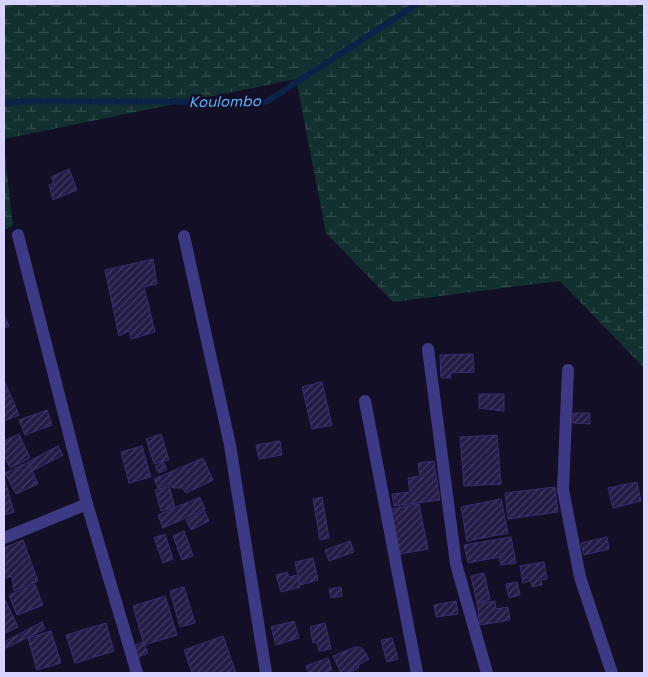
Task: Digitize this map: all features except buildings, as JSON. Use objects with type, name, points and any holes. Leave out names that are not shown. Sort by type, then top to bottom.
[{"type":"street","points":[[18,235],[87,504],[137,673]]},
{"type":"street","points":[[184,236],[230,446],[266,673]]},
{"type":"street","points":[[428,349],[456,564],[487,673]]},
{"type":"street","points":[[568,370],[563,490],[580,577],[612,673]]},
{"type":"street","points":[[365,401],[417,673]]},
{"type":"street","points":[[4,538],[87,504]]},
{"type":"green space","points":[[4,4],[644,4],[644,368],[560,281],[393,302],[326,233],[296,79],[4,139]]},
{"type":"green space","points":[[4,147],[13,226],[4,230]]},
{"type":"waterway","name":"Koulombo","points":[[4,104],[23,101],[266,102],[417,4]]}]
